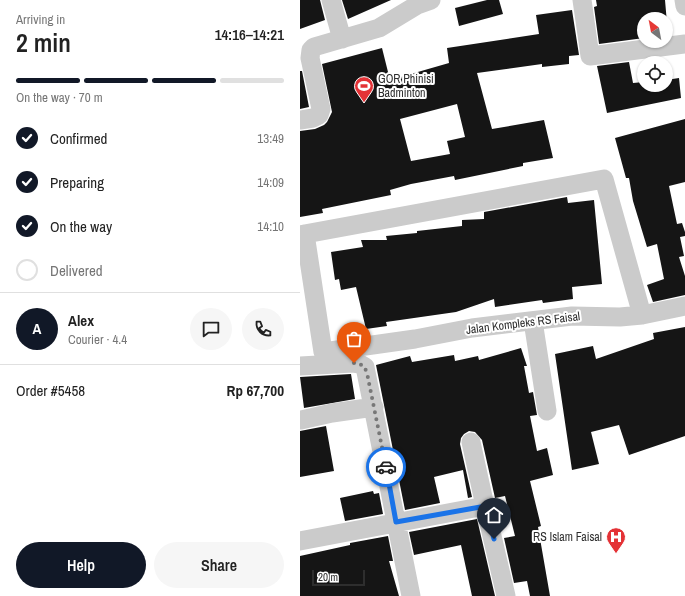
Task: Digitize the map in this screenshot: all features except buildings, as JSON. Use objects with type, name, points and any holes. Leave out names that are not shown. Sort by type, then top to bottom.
[{"type":"street","points":[[331,0],[342,39]]},
{"type":"street","points":[[582,0],[590,56],[685,44]]},
{"type":"street","points":[[684,0],[685,6]]},
{"type":"street","points":[[300,120],[313,118],[319,115],[321,109],[310,58],[310,50],[314,47],[379,28],[421,2]]},
{"type":"street","points":[[323,352],[302,235],[604,179],[642,315]]},
{"type":"street","name":"Jalan Kompleks RS Faisal","points":[[300,354],[361,347],[472,328],[533,320],[572,316],[620,317],[642,315],[685,306]]},
{"type":"street","points":[[533,320],[547,411]]},
{"type":"street","points":[[300,366],[360,364],[365,367],[411,596]]},
{"type":"street","points":[[301,420],[332,413],[374,408]]},
{"type":"street","points":[[471,442],[506,596]]},
{"type":"street","points":[[300,541],[486,506]]},
{"type":"way so far","points":[[354,363],[365,367],[367,373],[386,467]]},
{"type":"place","name":"GOR Phinisi Badminton","points":[[364,103]]},
{"type":"place","name":"RS Islam Faisal","points":[[616,554]]},
{"type":"route","points":[[386,467],[396,522],[486,506],[494,539]]}]
